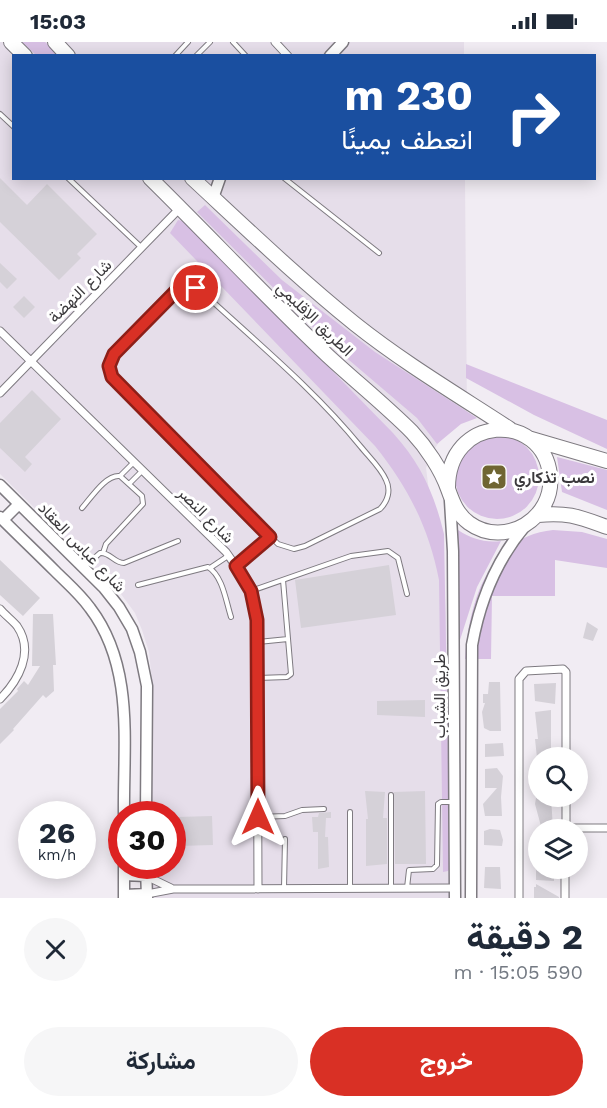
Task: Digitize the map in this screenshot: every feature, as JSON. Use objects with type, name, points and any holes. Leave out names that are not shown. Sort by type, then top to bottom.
[{"type":"highway","points":[[11,42],[23,54]]},
{"type":"highway","points":[[55,42],[66,54]]},
{"type":"highway","name":"الطريق الإقليمي","points":[[152,180],[328,356],[411,431],[430,456],[449,492]]},
{"type":"highway","name":"الطريق الإقليمي","points":[[194,180],[307,284],[357,325],[404,361],[512,431]]},
{"type":"highway","points":[[528,438],[543,453],[550,474],[548,496],[538,515],[526,525],[504,532],[481,529],[461,516],[449,492],[448,474],[459,448],[470,438],[483,432],[497,429],[512,431],[528,438],[607,461]]},
{"type":"highway","points":[[538,515],[556,513],[575,515],[607,527]]},
{"type":"street","points":[[275,42],[286,54]]},
{"type":"street","points":[[332,54],[343,42]]},
{"type":"street","points":[[213,198],[219,180]]},
{"type":"street","name":"شارع النهضة","points":[[0,393],[180,208]]},
{"type":"street","name":"شارع النصر","points":[[0,331],[228,556],[251,591],[257,620],[258,889]]},
{"type":"street","name":"شارع عباس العقاد","points":[[0,485],[104,588],[132,629],[140,651],[147,686],[146,801]]},
{"type":"street","name":"طريق الشباب","points":[[449,492],[453,551],[455,893]]},
{"type":"street","points":[[19,504],[2,519],[82,598],[97,617],[109,640],[118,666],[123,692],[124,801]]},
{"type":"street","name":"طريق الشباب","points":[[471,898],[472,645],[480,609],[494,575],[513,541],[526,525]]},
{"type":"street","points":[[0,609],[18,627],[24,650],[23,666],[17,680],[0,699]]},
{"type":"street","points":[[519,898],[519,679],[526,670],[563,669],[566,672],[566,747]]},
{"type":"street","points":[[588,828],[607,828]]},
{"type":"street","points":[[124,879],[124,896],[147,896],[173,889],[407,888],[455,893]]},
{"type":"street","points":[[146,879],[147,896]]},
{"type":"street","points":[[154,879],[159,884],[173,889]]},
{"type":"street","points":[[565,898],[566,879]]},
{"type":"lane","points":[[177,54],[188,42]]},
{"type":"lane","points":[[198,54],[210,42]]},
{"type":"lane","points":[[233,42],[244,54]]},
{"type":"lane","points":[[0,114],[12,125]]},
{"type":"lane","points":[[70,180],[142,249]]},
{"type":"lane","points":[[287,180],[379,253]]},
{"type":"lane","points":[[183,287],[200,290],[308,389],[343,425],[388,482],[388,498],[380,509],[305,546],[289,548],[278,544],[270,537],[110,374],[109,363],[114,354],[178,289],[183,287]]},
{"type":"lane","points":[[120,476],[134,462]]},
{"type":"lane","points":[[129,484],[142,471]]},
{"type":"lane","points":[[82,508],[113,476],[120,476],[142,496],[143,504],[106,544],[103,553],[83,568]]},
{"type":"lane","points":[[236,566],[270,537]]},
{"type":"lane","points":[[103,553],[117,562],[124,563],[178,541]]},
{"type":"lane","points":[[251,591],[351,556],[388,551],[398,558],[407,594]]},
{"type":"lane","points":[[138,585],[210,568],[228,556]]},
{"type":"lane","points":[[210,568],[220,582],[231,617]]},
{"type":"lane","points":[[257,678],[290,676],[283,580]]},
{"type":"lane","points":[[257,642],[288,639]]},
{"type":"lane","points":[[391,795],[391,888]]},
{"type":"lane","points":[[407,888],[409,870],[433,869],[437,866],[438,804],[454,802]]},
{"type":"lane","points":[[258,817],[285,816],[302,810],[324,809]]},
{"type":"lane","points":[[350,812],[350,888]]},
{"type":"lane","points":[[284,889],[285,839]]},
{"type":"shaded area","points":[[0,42],[464,42],[464,54],[12,54],[12,180],[465,180],[467,415],[448,429],[433,451],[426,468],[429,491],[442,534],[452,898],[152,898],[152,879],[186,879],[186,801],[152,801],[152,682],[149,652],[135,613],[118,590],[0,474]]},
{"type":"shaded area","points":[[22,42],[45,42],[58,54],[35,54]]},
{"type":"shaded area","points":[[205,205],[282,280],[375,352],[477,418],[461,424],[437,444],[417,418],[329,343],[197,212]]},
{"type":"shaded area","points":[[178,220],[187,222],[393,433],[419,468],[431,492],[444,534],[450,868],[448,871],[443,872],[439,580],[435,561],[416,509],[398,477],[375,446],[170,233]]},
{"type":"shaded area","points":[[466,364],[607,420],[607,449],[534,415],[466,378]]},
{"type":"shaded area","points":[[497,435],[520,442],[532,454],[539,477],[532,500],[520,512],[497,519],[474,512],[462,500],[455,477],[462,454],[474,442]]},
{"type":"shaded area","points":[[557,457],[607,470],[607,510],[562,492]]},
{"type":"shaded area","points":[[458,530],[479,540],[501,541],[477,587],[459,643]]},
{"type":"shaded area","points":[[553,530],[582,532],[607,539],[607,568],[555,560],[555,596],[492,596],[491,659],[465,659],[471,616],[477,595],[497,559],[512,545],[530,535]]},
{"type":"building","points":[[0,178],[27,205],[47,184],[97,234],[77,254],[81,258],[59,280],[0,222]]},
{"type":"building","points":[[0,263],[17,279],[7,289],[0,282]]},
{"type":"building","points":[[24,296],[35,307],[24,318],[13,307]]},
{"type":"building","points":[[32,390],[61,419],[25,457],[32,464],[25,472],[0,448],[0,423]]},
{"type":"building","points":[[0,560],[40,598],[23,616],[0,595]]},
{"type":"building","points":[[389,565],[396,615],[301,628],[295,580]]},
{"type":"building","points":[[33,614],[53,614],[56,665],[53,665],[54,691],[46,698],[43,695],[0,744],[0,709],[18,691],[17,689],[24,681],[28,685],[40,666],[32,666]]},
{"type":"building","points":[[587,622],[598,629],[593,641],[583,638]]},
{"type":"building","points":[[489,682],[500,682],[501,731],[490,731],[484,728],[483,694],[488,694]]},
{"type":"building","points":[[556,683],[555,704],[535,701],[534,684]]},
{"type":"building","points":[[425,700],[425,717],[377,715],[377,701]]},
{"type":"building","points":[[551,710],[551,747],[536,747],[535,739],[538,739],[535,712]]},
{"type":"building","points":[[503,743],[504,756],[485,757],[485,744]]},
{"type":"building","points":[[497,768],[503,776],[502,816],[485,816],[483,804],[497,788],[485,788],[485,769]]},
{"type":"building","points":[[365,791],[385,792],[383,818],[387,818],[387,864],[366,866],[366,819],[368,819]]},
{"type":"building","points":[[425,791],[426,864],[395,864],[394,792]]},
{"type":"building","points":[[536,807],[552,807],[552,819],[539,819]]},
{"type":"building","points":[[331,812],[331,818],[326,818],[325,837],[328,837],[329,867],[318,869],[318,832],[313,832],[312,817],[318,817],[319,813]]},
{"type":"building","points":[[212,816],[213,845],[186,846],[186,817]]},
{"type":"building","points":[[500,830],[502,846],[484,845],[484,831]]},
{"type":"building","points":[[485,867],[500,867],[501,889],[484,888]]},
{"type":"building","points":[[554,879],[554,881],[536,880]]},
{"type":"building","points":[[536,884],[559,897],[559,898],[534,898]]},
{"type":"place","name":"نصب تذكاري","points":[[494,477]]},
{"type":"route","points":[[196,288],[178,289],[114,354],[109,366],[112,377],[270,537],[236,566],[254,598],[257,620],[258,817]]}]
